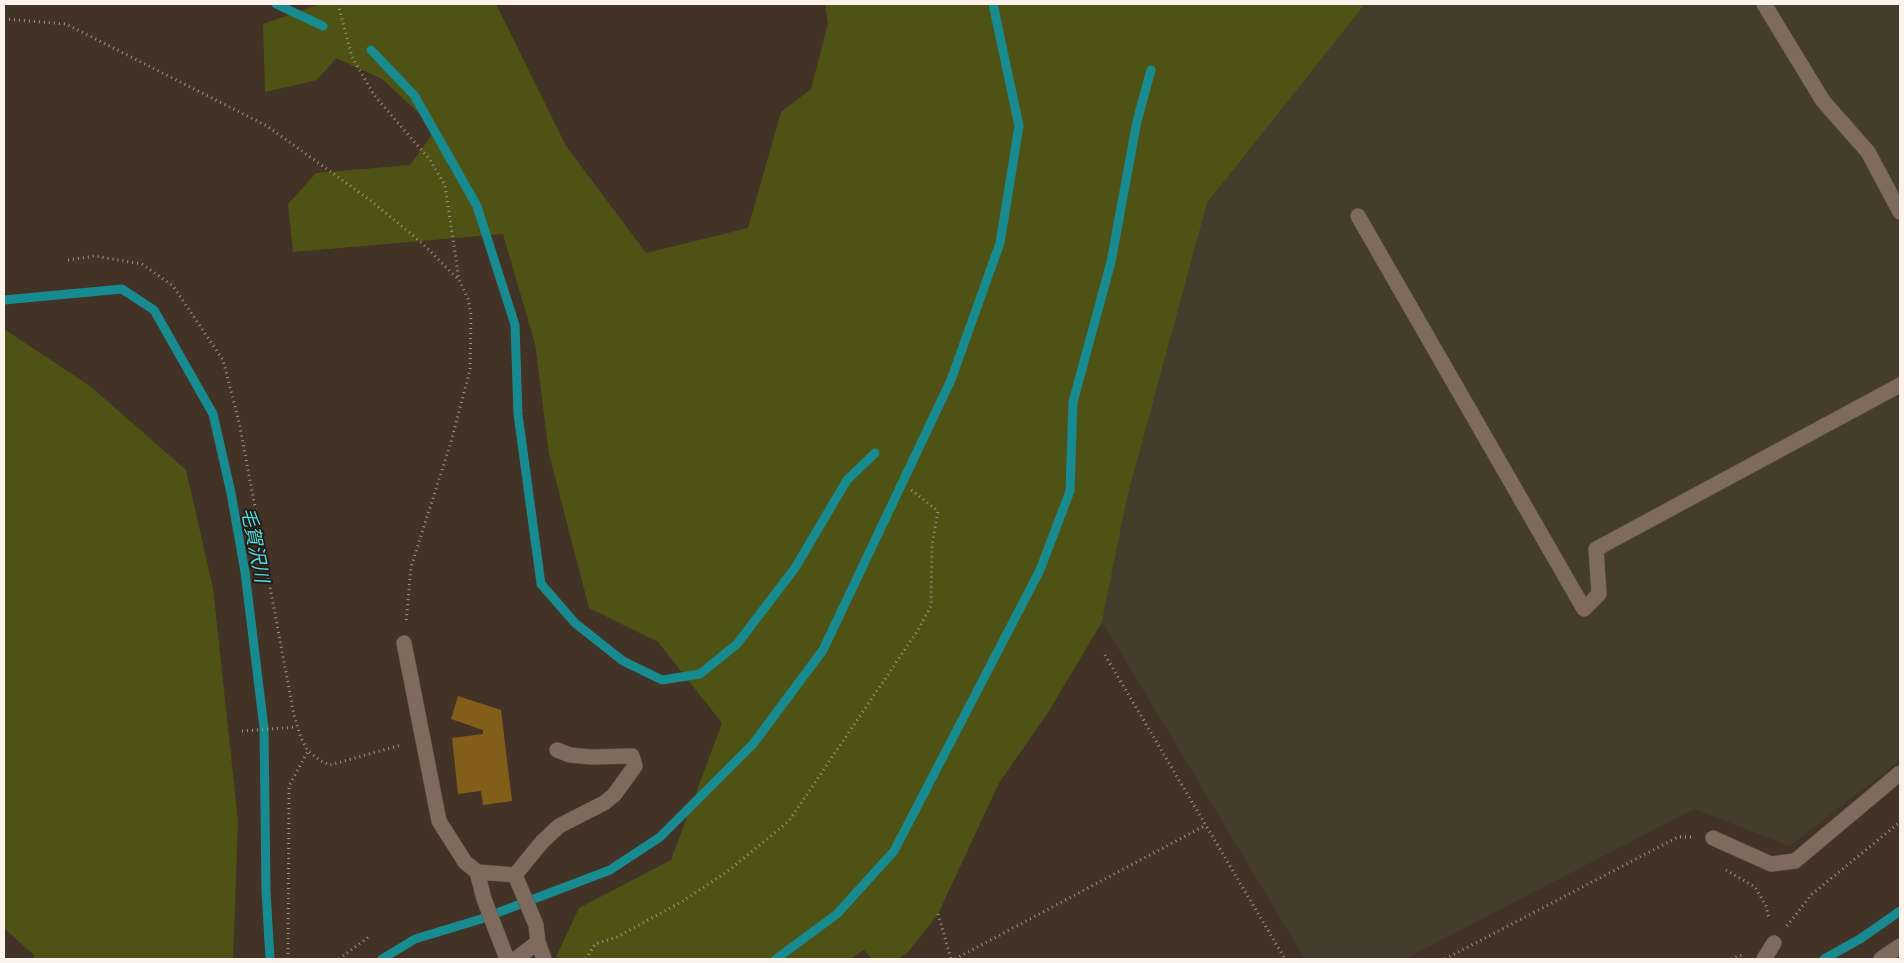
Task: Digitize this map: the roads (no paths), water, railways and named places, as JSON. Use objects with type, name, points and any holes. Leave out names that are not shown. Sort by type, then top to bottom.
[{"type":"street","points":[[1764,4],[1823,101],[1868,152],[1900,212]]},
{"type":"street","points":[[1358,216],[1584,609],[1599,594],[1596,549],[1900,385]]},
{"type":"street","points":[[404,644],[440,821],[464,862],[477,872],[515,875]]},
{"type":"street","points":[[515,875],[542,842],[559,826],[604,803],[614,795],[635,766],[632,756],[591,758],[557,750]]},
{"type":"street","points":[[1713,838],[1771,864],[1795,861],[1900,772]]},
{"type":"street","points":[[477,872],[484,899],[507,959]]},
{"type":"street","points":[[515,875],[534,921],[544,959]]},
{"type":"street","points":[[516,959],[538,942]]},
{"type":"street","points":[[1764,959],[1774,943]]},
{"type":"street","points":[[1881,959],[1900,946]]},
{"type":"waterway","points":[[276,4],[323,26]]},
{"type":"waterway","points":[[382,959],[415,939],[481,919],[610,870],[660,837],[753,744],[823,650],[951,380],[1000,243],[1019,126],[993,4]]},
{"type":"waterway","points":[[371,50],[414,95],[477,206],[515,325],[518,414],[541,584],[575,623],[623,661],[662,680],[700,674],[737,644],[795,568],[847,480],[875,453]]},
{"type":"waterway","points":[[776,959],[837,914],[894,851],[1040,570],[1070,491],[1073,402],[1111,262],[1137,121],[1151,70]]},
{"type":"waterway","name":"毛賀沢川","points":[[4,300],[122,289],[154,310],[213,414],[231,493],[245,572],[264,728],[266,891],[270,959]]},
{"type":"waterway","points":[[1824,959],[1860,939],[1900,911]]}]
